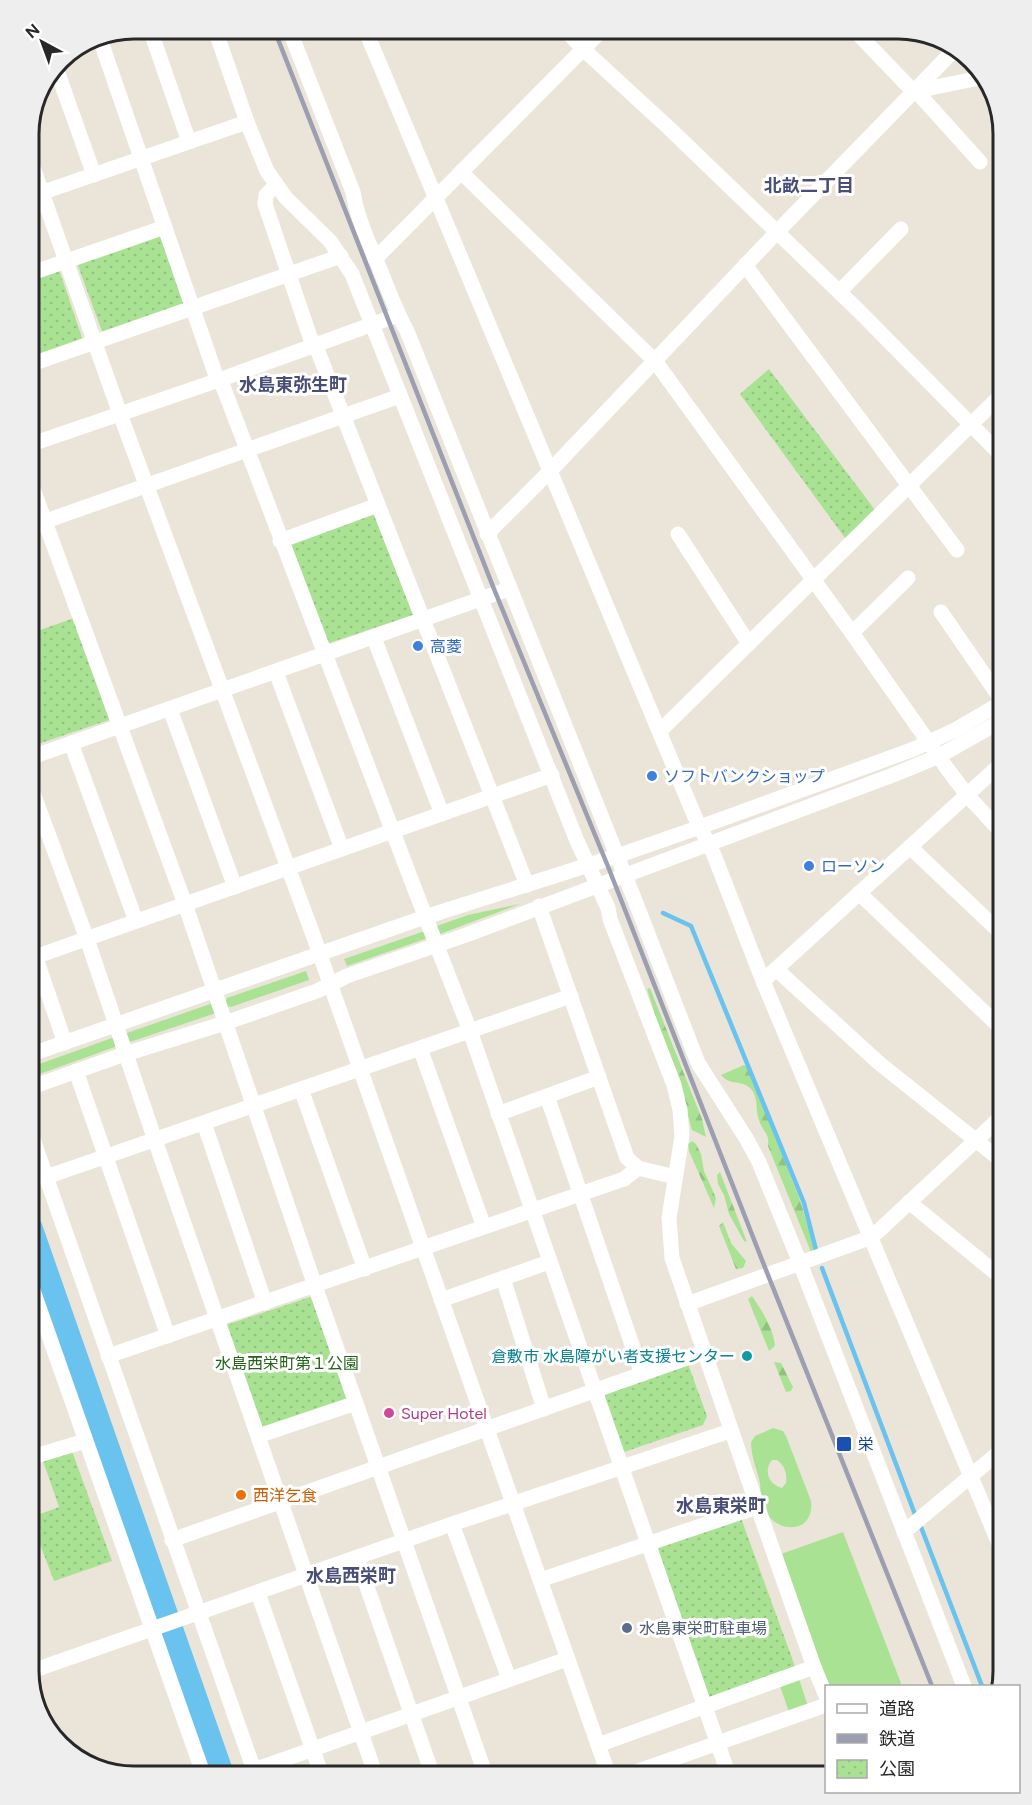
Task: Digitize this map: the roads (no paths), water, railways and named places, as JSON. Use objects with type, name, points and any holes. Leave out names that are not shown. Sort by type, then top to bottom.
[{"type":"street","points":[[154,39],[189,142]]},
{"type":"street","points":[[218,39],[267,171],[276,185],[330,241],[352,274],[552,776],[608,908],[610,919],[676,1093],[682,1136],[669,1218],[672,1258],[730,1431],[825,1694]]},
{"type":"street","points":[[293,39],[353,192],[356,209],[375,259],[398,315],[410,337],[698,1063],[754,1154],[800,1263],[964,1685]]},
{"type":"street","points":[[369,39],[993,1527]]},
{"type":"street","points":[[574,39],[839,292],[993,446]]},
{"type":"street","points":[[375,259],[593,39]]},
{"type":"street","points":[[863,39],[910,89],[916,91],[980,162]]},
{"type":"street","points":[[102,45],[219,380],[470,1030],[725,1766]]},
{"type":"street","points":[[487,534],[950,54]]},
{"type":"street","points":[[59,76],[94,175]]},
{"type":"street","points":[[916,91],[975,79]]},
{"type":"street","points":[[39,194],[247,122]]},
{"type":"street","points":[[461,172],[655,361],[967,795],[993,822]]},
{"type":"street","points":[[276,185],[266,195],[265,204],[315,346],[527,885]]},
{"type":"street","points":[[39,204],[66,261],[120,414],[321,955],[605,1766]]},
{"type":"street","points":[[39,270],[165,227]]},
{"type":"street","points":[[839,292],[901,229]]},
{"type":"street","points":[[39,362],[341,256]]},
{"type":"street","points":[[745,265],[957,550]]},
{"type":"street","points":[[39,442],[398,315]]},
{"type":"street","points":[[39,524],[400,396]]},
{"type":"street","points":[[660,731],[993,404]]},
{"type":"street","points":[[280,541],[378,505]]},
{"type":"street","points":[[39,506],[185,904],[483,1766]]},
{"type":"street","points":[[678,534],[749,644]]},
{"type":"street","points":[[852,633],[908,578]]},
{"type":"street","points":[[39,754],[509,589]]},
{"type":"street","points":[[941,612],[993,687]]},
{"type":"street","points":[[374,638],[442,814]]},
{"type":"street","points":[[276,672],[342,849]]},
{"type":"street","points":[[39,1052],[425,917],[700,827],[929,742],[993,708]]},
{"type":"street","points":[[170,709],[235,887]]},
{"type":"street","points":[[39,1084],[317,991],[347,976],[466,935],[939,756],[993,726]]},
{"type":"street","points":[[71,743],[136,921]]},
{"type":"street","points":[[763,981],[993,772]]},
{"type":"street","points":[[39,956],[552,776]]},
{"type":"street","points":[[39,809],[87,939],[154,1140],[373,1766]]},
{"type":"street","points":[[910,847],[993,925]]},
{"type":"street","points":[[860,893],[993,1020]]},
{"type":"street","points":[[540,906],[627,1158],[638,1168],[675,1177]]},
{"type":"street","points":[[776,969],[879,1063],[993,1153]]},
{"type":"street","points":[[39,976],[65,1043]]},
{"type":"street","points":[[46,1177],[570,996]]},
{"type":"street","points":[[420,1048],[484,1227]]},
{"type":"street","points":[[76,1071],[168,1336]]},
{"type":"street","points":[[498,1114],[599,1077]]},
{"type":"street","points":[[302,1089],[365,1269]]},
{"type":"street","points":[[547,1096],[642,1374]]},
{"type":"street","points":[[204,1123],[265,1303]]},
{"type":"street","points":[[687,1304],[872,1237],[993,1125]]},
{"type":"street","points":[[39,1158],[252,1766]]},
{"type":"street","points":[[108,1356],[624,1179],[638,1168]]},
{"type":"street","points":[[909,1202],[993,1270]]},
{"type":"street","points":[[441,1300],[549,1262]]},
{"type":"street","points":[[503,1278],[544,1409]]},
{"type":"street","points":[[39,1310],[85,1441],[156,1628],[201,1766]]},
{"type":"street","points":[[172,1539],[704,1352]]},
{"type":"street","points":[[258,1436],[356,1402]]},
{"type":"street","points":[[39,1669],[513,1503],[730,1431]]},
{"type":"street","points":[[39,1455],[85,1441]]},
{"type":"street","points":[[904,1532],[993,1458]]},
{"type":"street","points":[[540,1580],[757,1507]]},
{"type":"street","points":[[452,1524],[509,1679]]},
{"type":"street","points":[[357,1558],[429,1766]]},
{"type":"street","points":[[258,1593],[319,1766]]},
{"type":"street","points":[[272,1766],[567,1659]]},
{"type":"street","points":[[598,1745],[814,1667]]},
{"type":"street","points":[[652,1766],[825,1705]]},
{"type":"waterway","points":[[663,913],[691,926],[804,1203],[816,1250]]},
{"type":"waterway","points":[[39,1227],[227,1766]]},
{"type":"waterway","points":[[39,1257],[217,1766]]},
{"type":"waterway","points":[[822,1268],[916,1517]]},
{"type":"waterway","points":[[921,1527],[982,1685]]},
{"type":"railway","points":[[278,39],[494,589],[609,869],[932,1685]]},
{"type":"place","name":"高菱","points":[[418,646]]},
{"type":"place","name":"ソフトバンクショップ","points":[[652,776]]},
{"type":"place","name":"ローソン","points":[[809,866]]},
{"type":"place","name":"倉敷市 水島障がい者支援センター","points":[[747,1356]]},
{"type":"place","name":"Super Hotel","points":[[389,1413]]},
{"type":"place","name":"栄","points":[[844,1444]]},
{"type":"place","name":"西洋乞食","points":[[241,1495]]},
{"type":"place","name":"水島東栄町駐車場","points":[[627,1628]]},
{"type":"district","name":"北畝二丁目","points":[[809,186]]},
{"type":"district","name":"水島東弥生町","points":[[293,385]]},
{"type":"district","name":"水島東栄町","points":[[721,1506]]},
{"type":"district","name":"水島西栄町","points":[[351,1576]]},
{"type":"park label","name":"水島西栄町第１公園","points":[[287,1363]]}]
